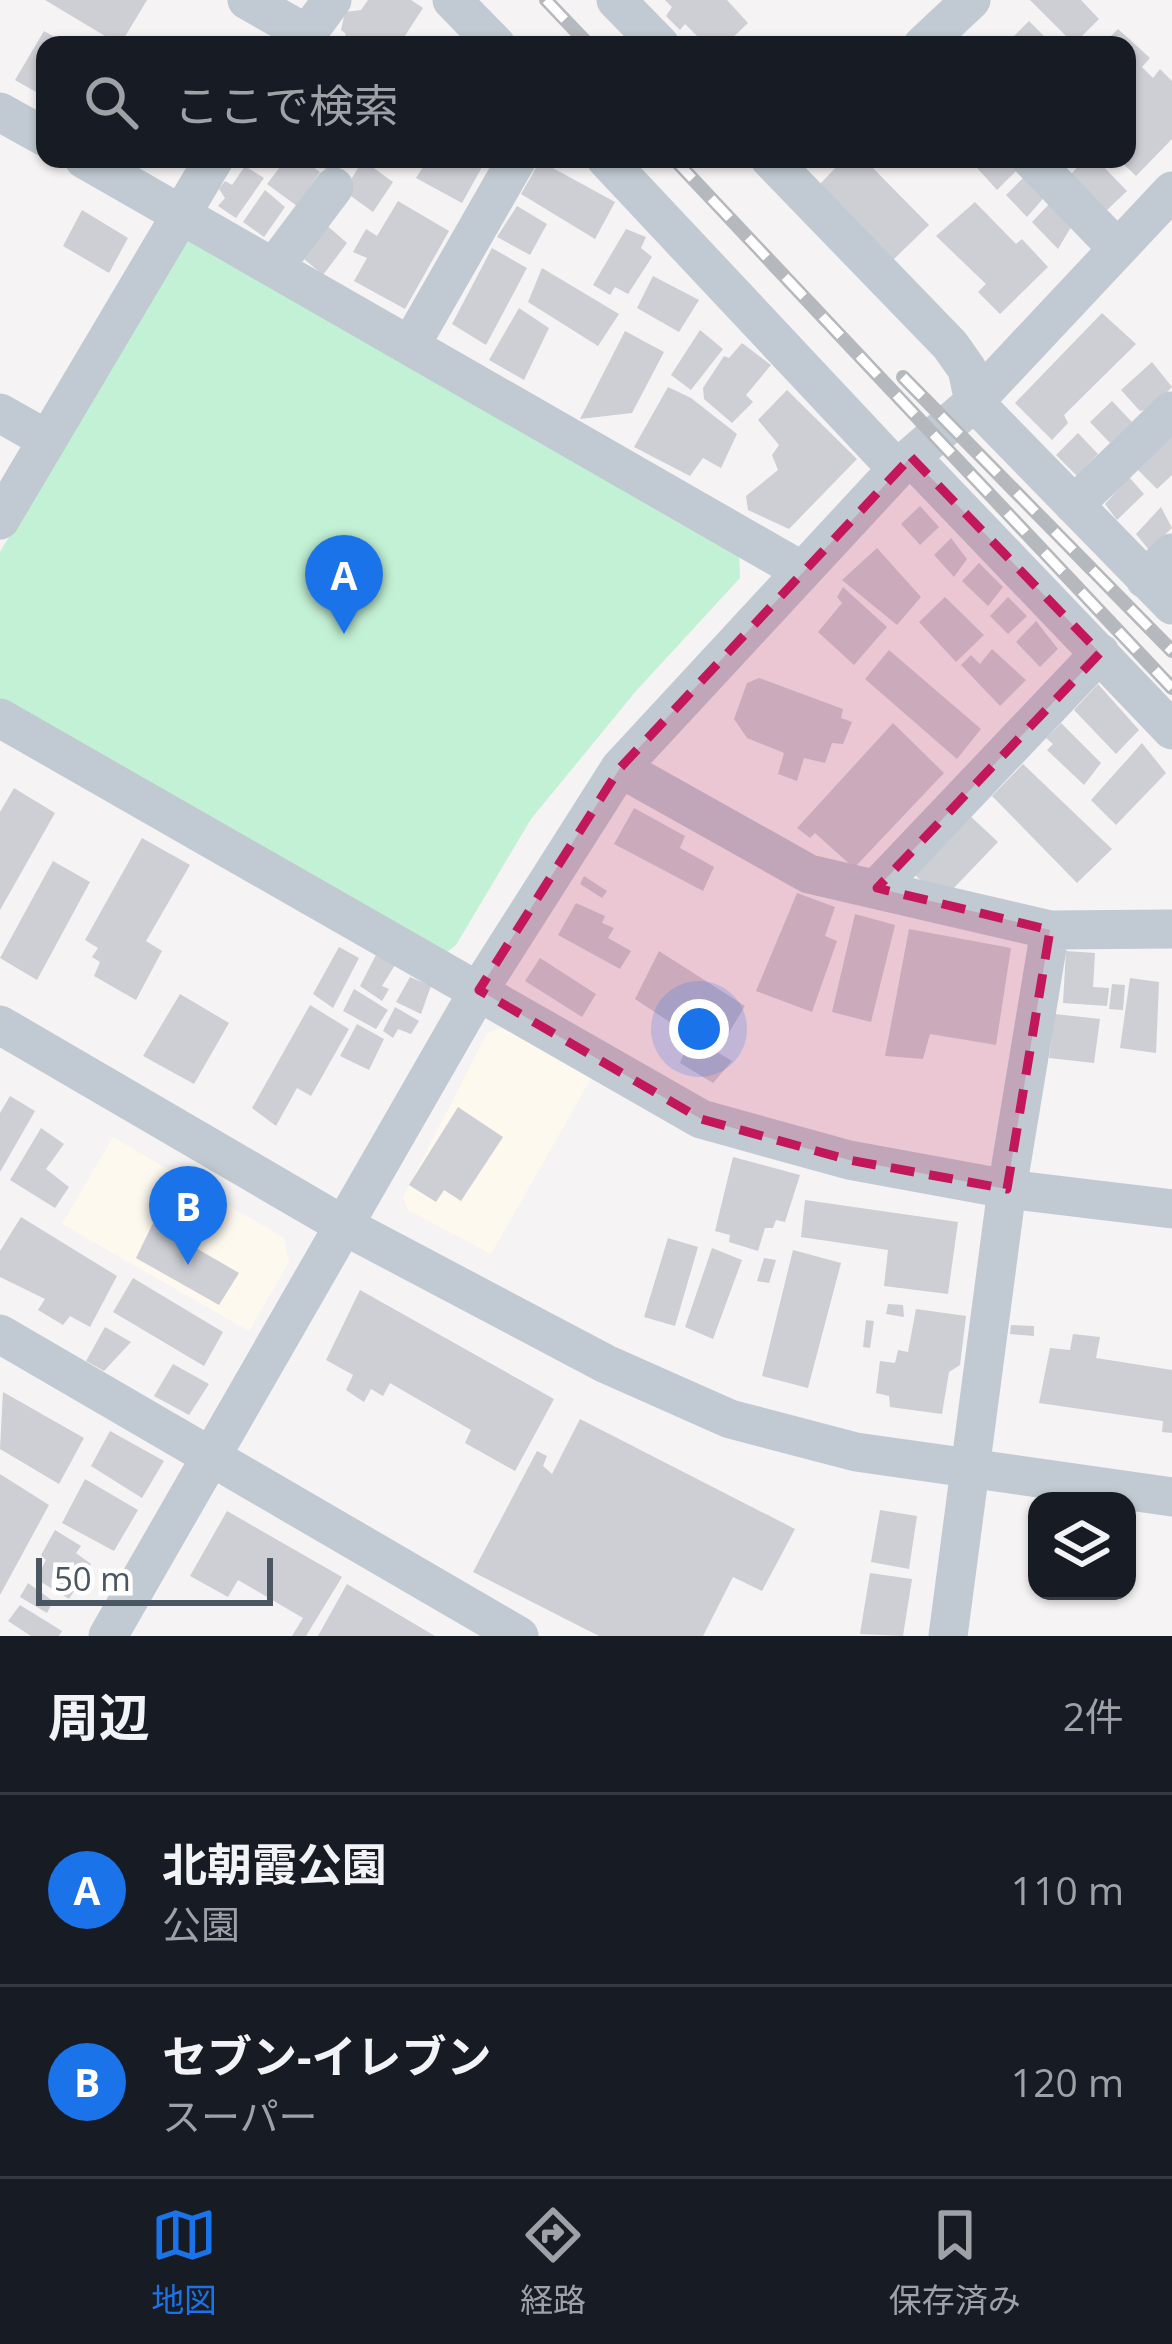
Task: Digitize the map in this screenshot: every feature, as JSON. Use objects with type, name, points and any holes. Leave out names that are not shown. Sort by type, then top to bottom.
[{"type":"street","points":[[248,0],[299,36]]},
{"type":"street","points":[[305,36],[332,0]]},
{"type":"street","points":[[452,0],[487,36]]},
{"type":"street","points":[[616,0],[651,36]]},
{"type":"street","points":[[932,36],[970,0]]},
{"type":"street","points":[[0,112],[36,132]]},
{"type":"street","points":[[100,168],[802,571]]},
{"type":"street","points":[[0,520],[208,168]]},
{"type":"street","points":[[410,346],[512,168]]},
{"type":"street","points":[[615,168],[1172,730]]},
{"type":"street","points":[[790,168],[950,345],[967,369],[974,402],[1074,506],[1163,579]]},
{"type":"street","points":[[1040,168],[1114,246]]},
{"type":"street","points":[[274,267],[334,187]]},
{"type":"street","points":[[108,1636],[479,990],[620,768],[904,463],[974,402],[1114,246],[1172,191]]},
{"type":"street","points":[[1074,506],[1171,411]]},
{"type":"street","points":[[0,413],[46,440]]},
{"type":"street","points":[[877,888],[1100,653]]},
{"type":"street","points":[[0,718],[701,1119],[849,1160],[1006,1189],[1172,1209]]},
{"type":"street","points":[[620,768],[809,874],[1050,930],[1172,929]]},
{"type":"street","points":[[947,1636],[1006,1189],[1050,930]]},
{"type":"street","points":[[0,1025],[343,1225],[606,1364],[730,1419],[856,1452],[1172,1497]]},
{"type":"street","points":[[0,1334],[206,1459],[519,1636]]},
{"type":"highlighted area","points":[[911,457],[1100,653],[877,888],[1050,930],[1007,1189],[849,1160],[701,1119],[479,990],[620,768]]},
{"type":"shaded area","points":[[507,1026],[592,1077],[491,1254],[408,1210],[403,1197],[487,1033]]},
{"type":"shaded area","points":[[113,1137],[284,1238],[289,1262],[249,1331],[62,1224]]},
{"type":"green space","points":[[187,238],[739,551],[740,578],[636,691],[531,819],[456,945],[442,956],[0,701],[0,552]]},
{"type":"building","points":[[45,0],[147,0],[125,36],[105,36]]},
{"type":"building","points":[[368,0],[411,0],[423,8],[405,36],[345,36],[341,30],[345,12],[361,10]]},
{"type":"building","points":[[665,0],[727,0],[748,23],[734,36],[697,36],[685,24],[680,30],[666,16],[672,7]]},
{"type":"building","points":[[1030,0],[1081,0],[1099,19],[1082,36],[1066,36]]},
{"type":"building","points":[[1029,21],[1044,36],[1014,36]]},
{"type":"building","points":[[36,45],[36,92],[15,80]]},
{"type":"building","points":[[1136,45],[1150,58],[1142,67],[1153,78],[1160,69],[1172,81],[1172,139],[1136,176],[1128,168],[1136,168]]},
{"type":"building","points":[[244,168],[264,178],[236,218],[218,206],[225,198],[219,189],[225,181],[232,185]]},
{"type":"building","points":[[279,168],[320,172],[297,206],[267,184]]},
{"type":"building","points":[[358,168],[374,168],[393,182],[373,212],[344,191]]},
{"type":"building","points":[[422,168],[481,168],[462,203],[416,178]]},
{"type":"building","points":[[536,168],[553,168],[615,202],[595,239],[521,194]]},
{"type":"building","points":[[835,168],[873,168],[929,225],[893,260],[820,184]]},
{"type":"building","points":[[977,168],[1019,168],[997,190]]},
{"type":"building","points":[[1077,168],[1105,168],[1127,191],[1107,210],[1071,174]]},
{"type":"building","points":[[1026,175],[1047,194],[1027,217],[1006,195]]},
{"type":"building","points":[[265,190],[285,207],[264,237],[243,222]]},
{"type":"building","points":[[1053,200],[1074,222],[1058,249],[1032,222]]},
{"type":"building","points":[[398,201],[449,231],[405,309],[354,281],[367,258],[353,252],[366,229],[377,236]]},
{"type":"building","points":[[975,202],[1016,244],[1022,239],[1048,267],[1000,314],[978,292],[986,284],[936,236]]},
{"type":"building","points":[[517,206],[547,224],[530,255],[497,237]]},
{"type":"building","points":[[82,210],[128,238],[109,273],[63,246]]},
{"type":"building","points":[[323,222],[347,243],[323,275],[304,259]]},
{"type":"building","points":[[626,229],[646,237],[641,248],[652,257],[628,294],[615,287],[610,295],[593,285]]},
{"type":"building","points":[[492,248],[527,268],[486,345],[452,324]]},
{"type":"building","points":[[542,268],[619,314],[598,346],[528,302]]},
{"type":"building","points":[[653,276],[699,300],[679,332],[637,308]]},
{"type":"building","points":[[519,308],[549,328],[524,380],[489,360]]},
{"type":"building","points":[[1102,313],[1136,344],[1064,415],[1068,423],[1052,440],[1015,403]]},
{"type":"building","points":[[700,330],[723,349],[691,390],[671,375]]},
{"type":"building","points":[[625,331],[664,352],[632,413],[580,419]]},
{"type":"building","points":[[742,343],[771,365],[746,395],[753,402],[732,423],[704,399],[703,388],[724,356],[729,358]]},
{"type":"building","points":[[1152,362],[1172,387],[1151,408],[1140,411],[1121,390]]},
{"type":"building","points":[[668,387],[691,398],[737,434],[721,468],[703,458],[690,476],[634,447]]},
{"type":"building","points":[[787,390],[857,459],[789,529],[748,510],[746,496],[778,470],[772,455],[779,445],[758,420]]},
{"type":"building","points":[[1112,401],[1132,422],[1110,443],[1090,422]]},
{"type":"building","points":[[1078,433],[1098,454],[1077,476],[1056,455]]},
{"type":"building","points":[[1172,435],[1172,475],[1157,489],[1137,469]]},
{"type":"building","points":[[1129,477],[1144,494],[1117,520],[1105,504]]},
{"type":"building","points":[[920,506],[939,527],[920,545],[901,524]]},
{"type":"building","points":[[1161,507],[1172,528],[1149,550],[1136,534]]},
{"type":"building","points":[[951,538],[967,559],[954,577],[934,555]]},
{"type":"building","points":[[877,548],[921,597],[897,625],[842,580]]},
{"type":"building","points":[[979,563],[1003,587],[988,606],[962,581]]},
{"type":"building","points":[[843,587],[887,627],[854,665],[818,632],[842,603],[837,597]]},
{"type":"building","points":[[945,597],[984,635],[956,662],[919,622]]},
{"type":"building","points":[[1008,597],[1027,616],[1008,634],[990,616]]},
{"type":"building","points":[[1036,621],[1058,649],[1040,667],[1016,642]]},
{"type":"building","points":[[992,649],[1026,680],[1000,706],[961,665],[971,655],[980,664]]},
{"type":"building","points":[[889,650],[981,729],[957,759],[865,679]]},
{"type":"building","points":[[759,678],[843,709],[841,718],[852,722],[843,744],[832,743],[825,763],[804,758],[797,781],[778,774],[784,753],[747,738],[734,719],[747,683]]},
{"type":"building","points":[[1098,684],[1139,730],[1116,754],[1074,710]]},
{"type":"building","points":[[893,723],[944,773],[854,868],[815,833],[810,838],[797,828]]},
{"type":"building","points":[[1061,723],[1101,763],[1084,785],[1047,750],[1053,744],[1046,738]]},
{"type":"building","points":[[1142,743],[1166,773],[1116,825],[1091,800]]},
{"type":"building","points":[[1023,764],[1112,849],[1077,883],[992,796]]},
{"type":"building","points":[[14,788],[55,813],[0,910],[0,812]]},
{"type":"building","points":[[634,808],[685,836],[680,848],[714,867],[703,891],[614,844]]},
{"type":"building","points":[[967,813],[998,842],[949,893],[938,884],[929,889],[913,873]]},
{"type":"building","points":[[142,838],[190,865],[146,941],[162,951],[136,1000],[94,976],[100,962],[92,957],[98,948],[85,940]]},
{"type":"building","points":[[53,861],[90,882],[37,980],[0,958]]},
{"type":"building","points":[[584,876],[607,891],[602,898],[580,884]]},
{"type":"building","points":[[797,893],[835,907],[825,936],[837,941],[812,1012],[756,991]]},
{"type":"building","points":[[576,903],[605,916],[602,923],[614,928],[608,938],[631,951],[620,969],[558,935]]},
{"type":"building","points":[[855,914],[895,925],[871,1022],[832,1012]]},
{"type":"building","points":[[909,929],[1011,948],[996,1045],[930,1034],[923,1059],[885,1056]]},
{"type":"building","points":[[339,947],[359,958],[333,1008],[313,994]]},
{"type":"building","points":[[659,951],[745,1006],[717,1052],[732,1061],[713,1083],[680,1063],[691,1036],[635,999]]},
{"type":"building","points":[[1066,951],[1095,953],[1093,987],[1109,988],[1107,1006],[1063,1003]]},
{"type":"building","points":[[377,953],[395,965],[382,986],[389,989],[382,1001],[360,986]]},
{"type":"building","points":[[540,958],[596,994],[582,1017],[525,981]]},
{"type":"building","points":[[410,977],[431,986],[421,1014],[396,1002]]},
{"type":"building","points":[[1130,978],[1159,982],[1156,1053],[1120,1048]]},
{"type":"building","points":[[1112,984],[1125,985],[1123,1010],[1109,1009]]},
{"type":"building","points":[[354,989],[388,1010],[376,1029],[343,1011]]},
{"type":"building","points":[[180,994],[229,1023],[194,1084],[143,1056]]},
{"type":"building","points":[[310,1005],[349,1029],[311,1096],[297,1088],[276,1126],[252,1108]]},
{"type":"building","points":[[395,1007],[419,1021],[411,1034],[398,1029],[393,1038],[383,1031]]},
{"type":"building","points":[[1055,1014],[1100,1019],[1094,1063],[1049,1058]]},
{"type":"building","points":[[357,1024],[384,1039],[369,1070],[340,1056]]},
{"type":"building","points":[[10,1096],[35,1111],[0,1172],[0,1113]]},
{"type":"building","points":[[458,1107],[503,1137],[461,1201],[444,1190],[436,1202],[409,1185]]},
{"type":"building","points":[[41,1128],[64,1144],[46,1169],[69,1187],[55,1208],[10,1180]]},
{"type":"building","points":[[733,1157],[800,1175],[785,1222],[776,1220],[773,1228],[765,1228],[758,1251],[729,1242],[730,1235],[715,1231]]},
{"type":"building","points":[[805,1200],[958,1222],[948,1294],[884,1286],[888,1250],[801,1237]]},
{"type":"building","points":[[21,1217],[117,1276],[90,1327],[70,1316],[63,1325],[38,1310],[45,1299],[0,1277],[0,1251]]},
{"type":"building","points":[[153,1223],[239,1273],[219,1305],[136,1258]]},
{"type":"building","points":[[668,1238],[698,1247],[675,1326],[644,1317]]},
{"type":"building","points":[[712,1248],[742,1260],[713,1339],[685,1327]]},
{"type":"building","points":[[793,1250],[841,1263],[808,1388],[762,1376]]},
{"type":"building","points":[[764,1258],[776,1260],[769,1283],[757,1281]]},
{"type":"building","points":[[133,1278],[223,1332],[204,1366],[113,1312]]},
{"type":"building","points":[[360,1290],[554,1399],[515,1471],[465,1443],[471,1430],[390,1383],[383,1396],[371,1389],[364,1402],[346,1390],[353,1375],[326,1360]]},
{"type":"building","points":[[888,1304],[903,1305],[904,1317],[886,1314]]},
{"type":"building","points":[[916,1309],[966,1316],[960,1365],[949,1372],[942,1414],[890,1407],[889,1396],[876,1393],[880,1361],[895,1363],[898,1350],[908,1352]]},
{"type":"building","points":[[866,1320],[874,1321],[870,1348],[863,1347]]},
{"type":"building","points":[[1011,1325],[1034,1326],[1034,1336],[1010,1334]]},
{"type":"building","points":[[105,1327],[131,1342],[104,1371],[86,1361]]},
{"type":"building","points":[[1073,1334],[1100,1337],[1096,1358],[1172,1370],[1172,1433],[1162,1432],[1163,1421],[1039,1403],[1050,1348],[1070,1350]]},
{"type":"building","points":[[173,1364],[209,1384],[189,1415],[154,1396]]},
{"type":"building","points":[[3,1392],[84,1438],[59,1484],[0,1449]]},
{"type":"building","points":[[580,1419],[795,1529],[762,1591],[733,1577],[703,1636],[599,1636],[473,1572],[537,1451],[547,1456],[543,1466],[552,1474]]},
{"type":"building","points":[[110,1431],[164,1461],[142,1498],[91,1466]]},
{"type":"building","points":[[0,1474],[49,1505],[0,1595]]},
{"type":"building","points":[[85,1479],[138,1510],[114,1551],[62,1523]]},
{"type":"building","points":[[880,1510],[917,1516],[909,1569],[871,1562]]},
{"type":"building","points":[[227,1511],[342,1577],[306,1636],[292,1636],[303,1618],[238,1580],[228,1597],[190,1576]]},
{"type":"building","points":[[55,1530],[81,1546],[76,1553],[91,1564],[69,1599],[36,1579],[46,1560],[41,1555]]},
{"type":"building","points":[[870,1573],[912,1579],[903,1636],[860,1634]]},
{"type":"building","points":[[28,1583],[53,1601],[47,1613],[20,1597]]},
{"type":"building","points":[[347,1584],[435,1636],[318,1636]]},
{"type":"building","points":[[20,1605],[62,1631],[59,1636],[31,1636],[8,1621]]},
{"type":"railway","points":[[546,0],[580,36]]},
{"type":"railway","points":[[682,168],[1172,688]]},
{"type":"railway","points":[[903,377],[1172,651]]},
{"type":"place","name":"北朝霞公園","points":[[344,634]]},
{"type":"place","name":"セブン-イレブン","points":[[188,1265]]}]
